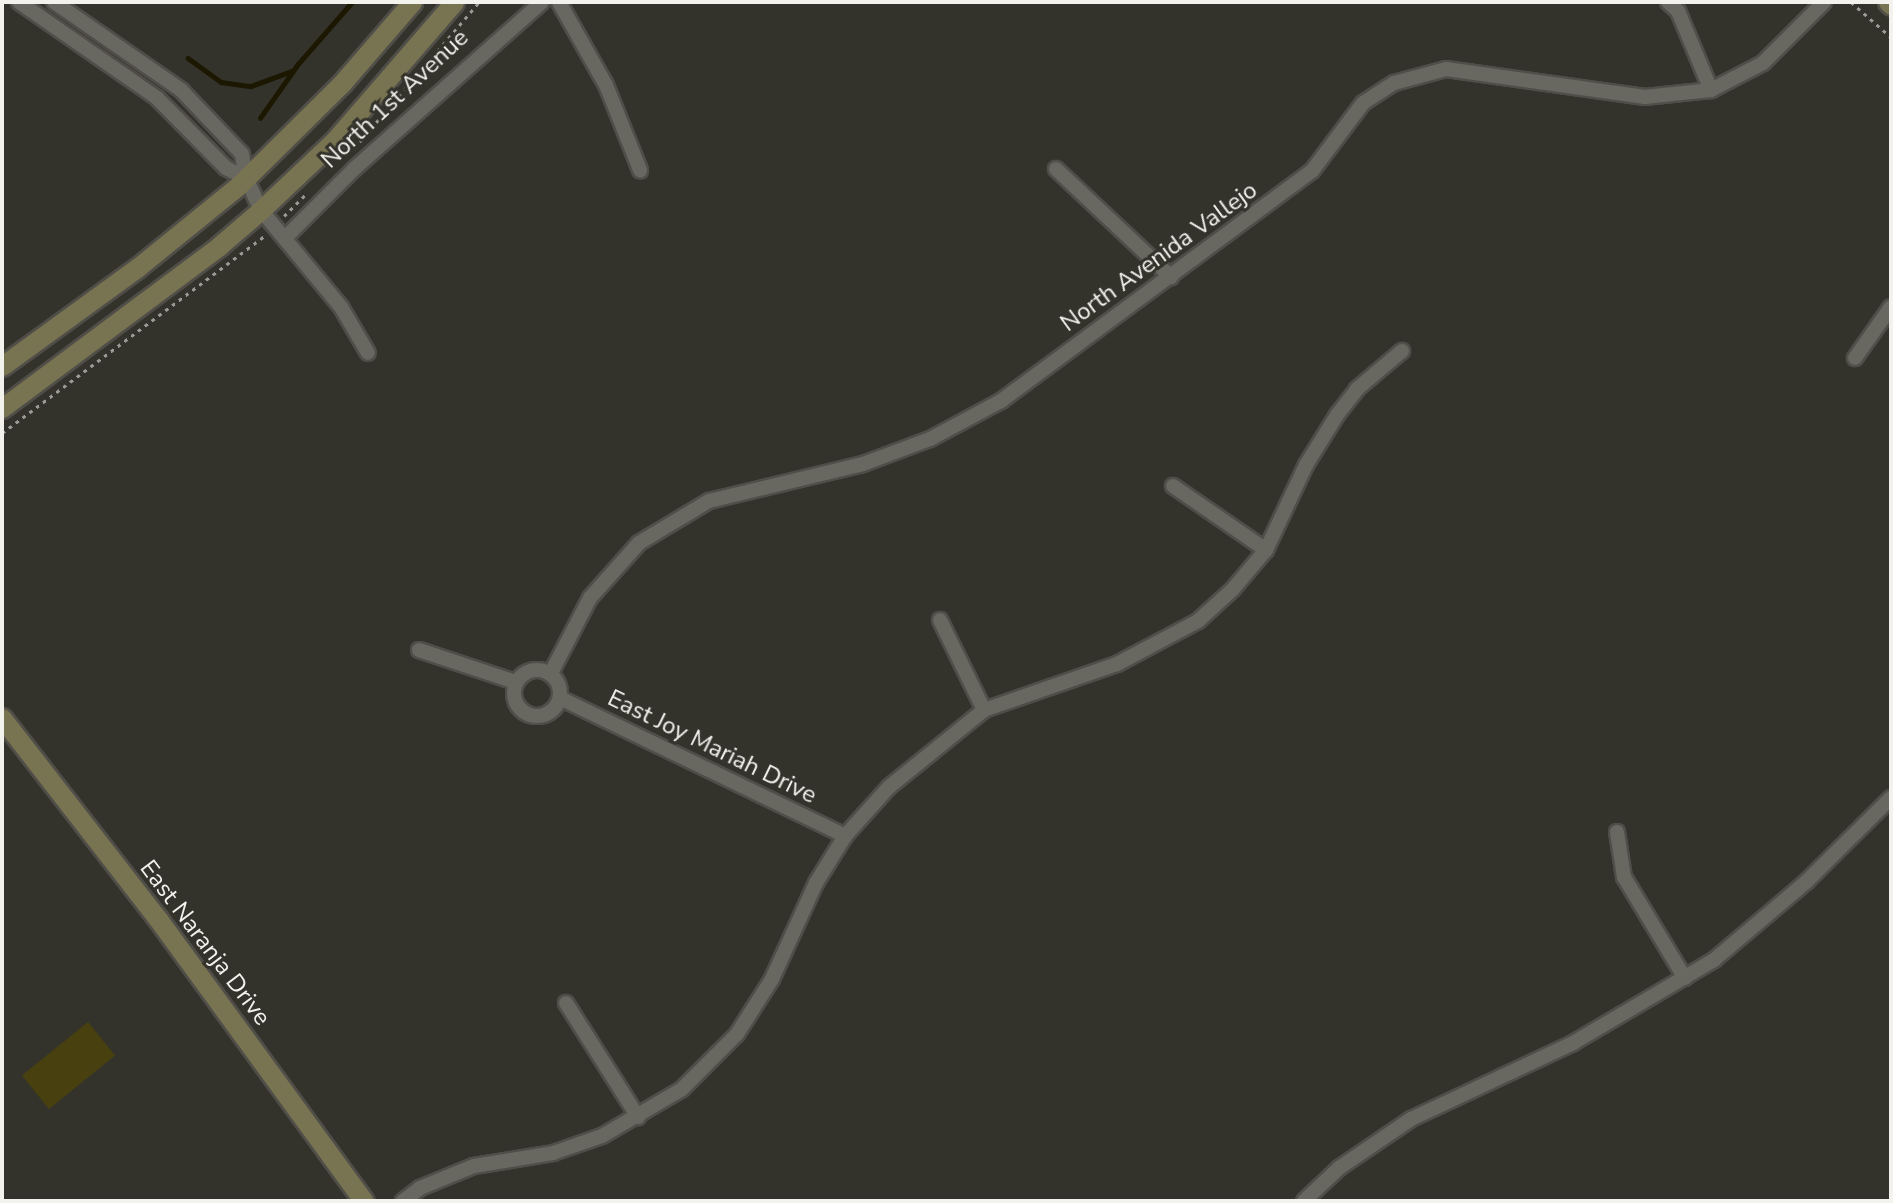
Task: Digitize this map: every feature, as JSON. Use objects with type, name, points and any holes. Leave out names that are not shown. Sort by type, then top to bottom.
[{"type":"main road","name":"North 1st Avenue","points":[[2,366],[137,268],[246,178],[343,82],[412,2]]},
{"type":"main road","name":"North 1st Avenue","points":[[2,408],[198,262],[261,210],[335,141],[454,2]]},
{"type":"main road","name":"East Naranja Drive","points":[[2,718],[56,783],[364,1201]]},
{"type":"street","points":[[19,2],[157,98],[226,168],[246,178]]},
{"type":"street","points":[[54,2],[181,90],[242,154],[246,178],[261,210],[286,237],[341,307],[368,353]]},
{"type":"street","name":"North 1st Avenue","points":[[286,237],[354,169],[541,2]]},
{"type":"street","points":[[559,2],[606,85],[640,170]]},
{"type":"street","points":[[1668,2],[1678,12],[1711,90]]},
{"type":"street","name":"North Avenida Vallejo","points":[[551,673],[590,598],[639,543],[675,519],[746,489],[863,464],[930,439],[1001,401],[1312,171],[1363,103],[1420,73],[1480,70],[1645,97],[1711,90],[1763,63],[1824,2]]},
{"type":"street","points":[[1056,169],[1171,276]]},
{"type":"street","points":[[1855,358],[1891,307]]},
{"type":"street","points":[[402,1201],[446,1176],[553,1153],[602,1136],[682,1089],[737,1034],[772,979],[816,883],[845,836],[888,788],[984,710],[1117,663],[1166,640],[1207,613],[1266,550],[1306,465],[1337,415],[1357,389],[1402,351]]},
{"type":"street","points":[[1173,486],[1266,550]]},
{"type":"street","points":[[940,620],[984,710]]},
{"type":"street","points":[[419,650],[516,682]]},
{"type":"street","points":[[529,670],[551,673],[557,680],[560,698],[550,712],[526,713],[515,702],[516,682],[529,670]]},
{"type":"street","name":"East Joy Mariah Drive","points":[[560,698],[845,836]]},
{"type":"street","points":[[1304,1201],[1339,1168],[1411,1119],[1573,1043],[1685,978],[1752,929],[1891,798]]},
{"type":"street","points":[[1617,832],[1624,877],[1685,978]]},
{"type":"street","points":[[566,1003],[638,1117]]},
{"type":"path","points":[[351,150],[479,2]]},
{"type":"path","points":[[1851,2],[1891,37]]},
{"type":"path","points":[[288,212],[315,185]]},
{"type":"path","points":[[2,433],[255,244]]},
{"type":"shaded area","points":[[88,1022],[115,1055],[49,1109],[22,1075]]},
{"type":"waterway","points":[[260,118],[298,64],[352,2]]},
{"type":"waterway","points":[[188,58],[221,82],[251,86],[292,71]]}]
